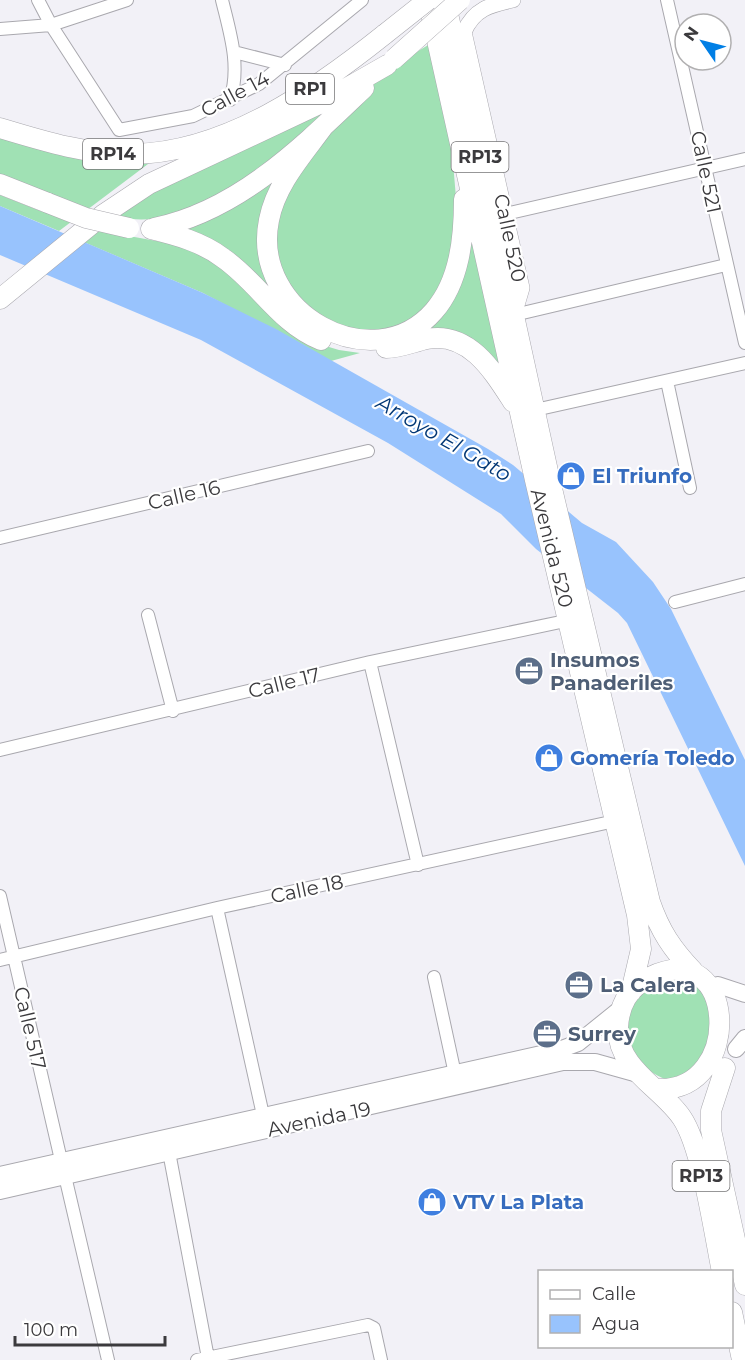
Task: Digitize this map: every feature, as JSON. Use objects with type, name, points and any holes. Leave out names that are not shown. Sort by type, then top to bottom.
[{"type":"main road","name":"RP1","points":[[0,299],[12,281],[136,180],[325,80],[428,0]]},
{"type":"main road","name":"Avenida 520","points":[[428,0],[464,166],[528,412],[558,572],[637,915],[640,938],[638,966],[631,992]]},
{"type":"main road","name":"Avenida 520","points":[[445,0],[514,315],[528,412]]},
{"type":"main road","name":"RP1","points":[[71,233],[149,184],[317,105],[390,62],[460,0]]},
{"type":"main road","points":[[151,229],[198,215],[243,190],[323,127],[390,62]]},
{"type":"main road","points":[[323,127],[279,192],[269,219],[268,248],[272,271],[288,299],[309,320],[334,333],[356,338],[388,337],[418,325],[435,309],[449,287],[460,252],[464,166]]},
{"type":"main road","name":"RP14","points":[[0,128],[66,146],[133,154],[171,150],[227,133]]},
{"type":"main road","points":[[0,184],[86,218],[129,228],[151,229],[212,250],[236,268],[285,319],[320,339],[364,348],[395,348],[428,339],[458,342],[488,365],[528,412]]},
{"type":"main road","name":"Avenida 520","points":[[542,478],[576,585],[650,902],[667,943],[693,970]]},
{"type":"main road","name":"RP13","points":[[722,1270],[684,1120],[658,1089],[638,1074],[625,1055],[618,1033],[619,1010],[631,992],[644,980],[676,969],[693,970],[718,985],[735,1014],[740,1043],[725,1068],[711,1111],[711,1130],[745,1285]]},
{"type":"main road","points":[[718,985],[745,994]]},
{"type":"main road","name":"Avenida 19","points":[[0,1174],[63,1168],[169,1152],[265,1123],[559,1050],[578,1043],[619,1010]]},
{"type":"main road","name":"Avenida 19","points":[[0,1191],[63,1168],[265,1123],[563,1062],[595,1062],[638,1074]]},
{"type":"main road","name":"RP13","points":[[658,1089],[682,1090],[705,1082],[725,1068]]},
{"type":"main road","points":[[733,1317],[742,1360]]},
{"type":"street","points":[[38,0],[51,25]]},
{"type":"street","points":[[0,29],[51,25],[127,0]]},
{"type":"street","points":[[222,0],[234,52],[236,78],[230,99]]},
{"type":"street","name":"Calle 14","points":[[51,25],[119,130],[193,116],[259,84],[362,0]]},
{"type":"street","name":"Calle 520","points":[[513,0],[486,6],[469,21],[464,32],[522,288],[514,315]]},
{"type":"street","name":"Calle 521","points":[[667,0],[745,344]]},
{"type":"street","points":[[234,52],[285,65]]},
{"type":"street","points":[[505,214],[745,159]]},
{"type":"street","points":[[514,315],[726,265]]},
{"type":"street","points":[[528,412],[745,363]]},
{"type":"street","points":[[667,381],[690,488]]},
{"type":"street","name":"Calle 16","points":[[0,538],[368,451]]},
{"type":"street","points":[[675,602],[745,584]]},
{"type":"street","points":[[148,615],[173,711]]},
{"type":"street","name":"Calle 17","points":[[0,750],[173,711],[370,662],[570,620]]},
{"type":"street","points":[[370,662],[418,865]]},
{"type":"street","name":"Calle 18","points":[[0,960],[217,908],[615,821]]},
{"type":"street","name":"Calle 517","points":[[0,896],[108,1360]]},
{"type":"street","points":[[217,908],[265,1123]]},
{"type":"street","points":[[434,977],[455,1074]]},
{"type":"street","points":[[169,1152],[202,1359],[245,1355],[368,1324],[374,1328],[381,1360]]},
{"type":"green space","points":[[430,44],[452,151],[458,221],[446,281],[424,314],[385,331],[343,331],[292,295],[275,265],[271,229],[282,183],[321,135],[391,67]]},
{"type":"green space","points":[[343,96],[298,138],[247,179],[219,197],[191,210],[161,218],[131,219],[129,236],[173,244],[208,257],[319,344],[360,353],[331,361],[203,293],[79,240],[112,213]]},
{"type":"green space","points":[[0,135],[152,161],[59,231],[0,206],[0,195],[43,212],[51,195],[0,175]]},
{"type":"green space","points":[[293,158],[270,197],[262,223],[262,252],[271,278],[286,302],[306,321],[330,335],[356,342],[384,342],[411,333],[436,316],[449,298],[460,266],[469,221],[510,388],[488,358],[469,341],[458,335],[433,331],[385,344],[362,345],[330,338],[316,332],[292,317],[228,256],[205,241],[180,230],[212,218],[241,202]]},
{"type":"green space","points":[[678,978],[712,992],[717,1061],[667,1080],[648,1070],[635,1056],[628,1041],[626,1025],[631,1009],[641,996],[656,985]]},
{"type":"water","name":"Arroyo El Gato","points":[[0,206],[203,293],[276,329],[488,449],[513,465],[582,523],[616,542],[653,582],[671,609],[745,760],[745,866],[627,623],[618,613],[536,549],[501,514],[388,443],[201,340],[0,255]]},
{"type":"place","name":"El Triunfo","points":[[571,476]]},
{"type":"place","name":"Insumos Panaderiles","points":[[529,671]]},
{"type":"place","name":"Gomería Toledo","points":[[549,758]]},
{"type":"place","name":"La Calera","points":[[579,985]]},
{"type":"place","name":"Surrey","points":[[547,1034]]},
{"type":"place","name":"VTV La Plata","points":[[432,1202]]}]
